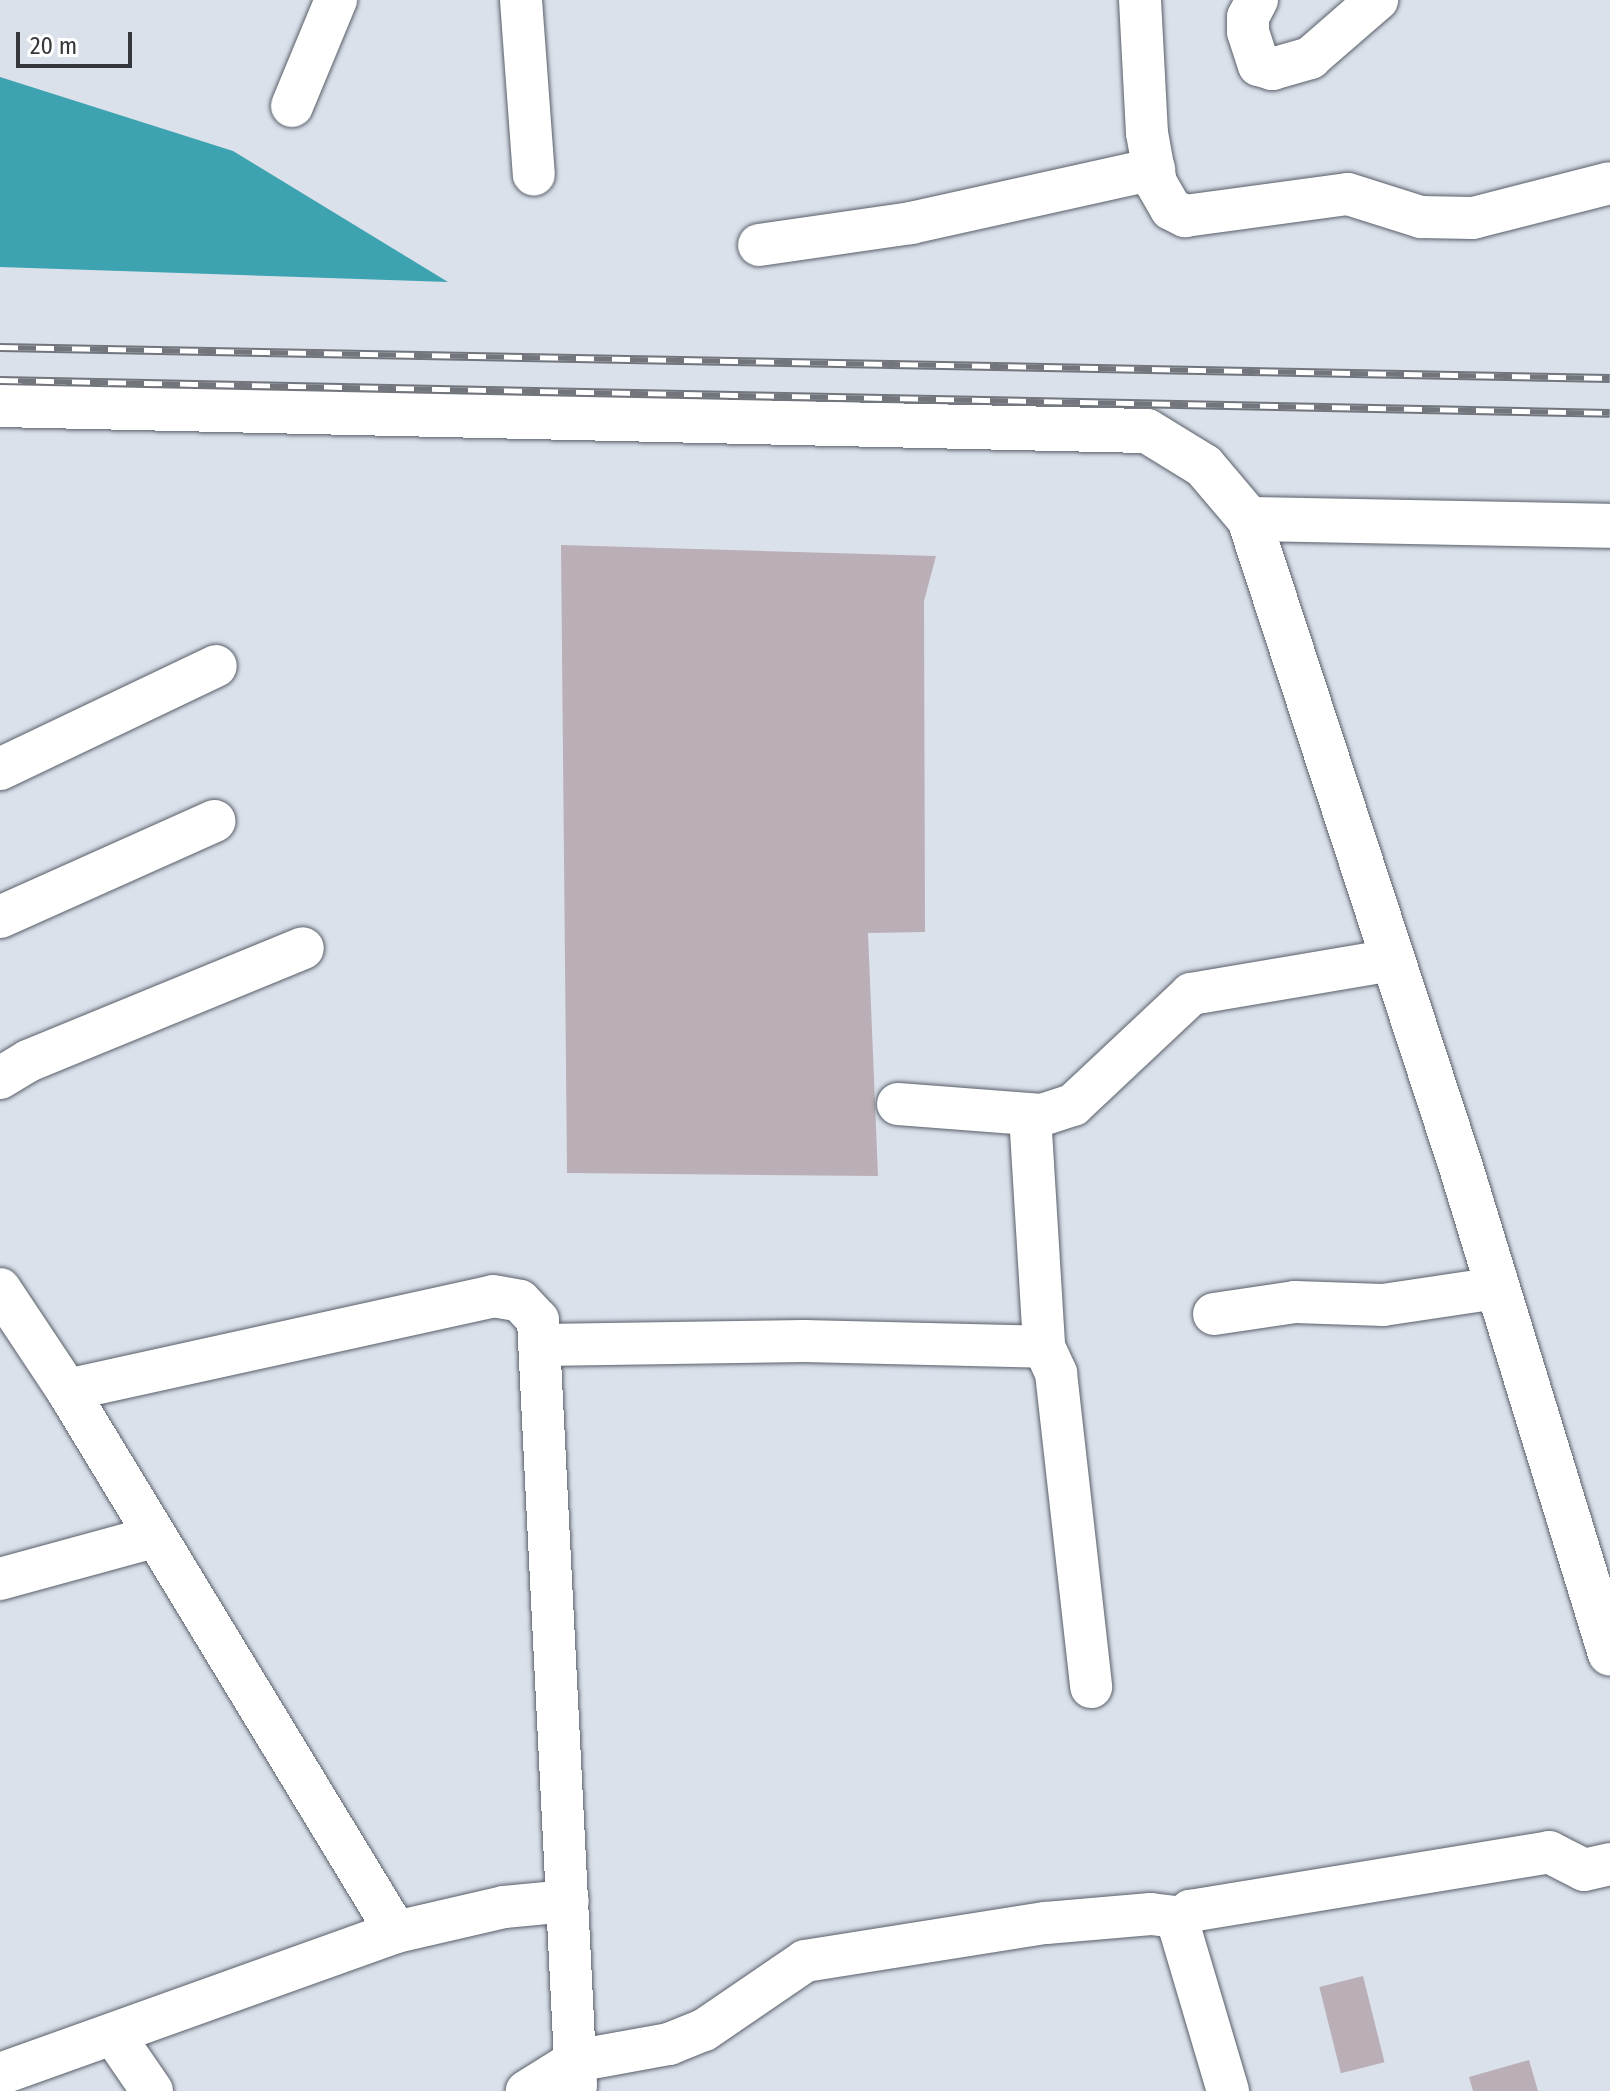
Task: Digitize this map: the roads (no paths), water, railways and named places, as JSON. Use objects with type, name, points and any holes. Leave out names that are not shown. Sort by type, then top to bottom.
[{"type":"street","points":[[292,106],[336,0]]},
{"type":"street","points":[[521,0],[534,175]]},
{"type":"street","points":[[1140,0],[1154,169],[1161,198],[1185,216],[1348,194],[1421,217],[1473,218],[1610,183]]},
{"type":"street","points":[[1257,0],[1248,17],[1248,32],[1259,65],[1272,69],[1310,58],[1377,0]]},
{"type":"street","points":[[759,245],[911,223],[1154,169]]},
{"type":"street","points":[[0,405],[1147,431],[1204,466],[1249,519],[1609,1646]]},
{"type":"street","points":[[1249,519],[1610,526]]},
{"type":"street","points":[[0,769],[216,666]]},
{"type":"street","points":[[0,917],[215,821]]},
{"type":"street","points":[[0,1078],[28,1061],[303,948]]},
{"type":"street","points":[[898,1104],[1030,1115],[1073,1105],[1191,994],[1392,960]]},
{"type":"street","points":[[1030,1115],[1044,1347],[1056,1373],[1091,1687]]},
{"type":"street","points":[[1214,1314],[1295,1302],[1383,1305],[1497,1288]]},
{"type":"street","points":[[0,1289],[67,1390],[396,1932]]},
{"type":"street","points":[[67,1390],[493,1296],[520,1301],[538,1320],[542,1345],[576,2076]]},
{"type":"street","points":[[542,1345],[804,1341],[1044,1347]]},
{"type":"street","points":[[0,1579],[154,1537]]},
{"type":"street","points":[[527,2091],[704,2030],[805,1961],[1046,1923],[1151,1914],[1182,1918],[1201,1908],[1549,1852],[1584,1870],[1610,1864]]},
{"type":"street","points":[[0,2074],[396,1932],[504,1907],[568,1901]]},
{"type":"street","points":[[1182,1918],[1180,1929],[1228,2091]]},
{"type":"street","points":[[113,2034],[152,2091]]},
{"type":"water","points":[[0,77],[233,151],[448,282],[0,267]]},
{"type":"railway","points":[[0,347],[1610,378]]},
{"type":"railway","points":[[0,380],[1610,413]]}]
